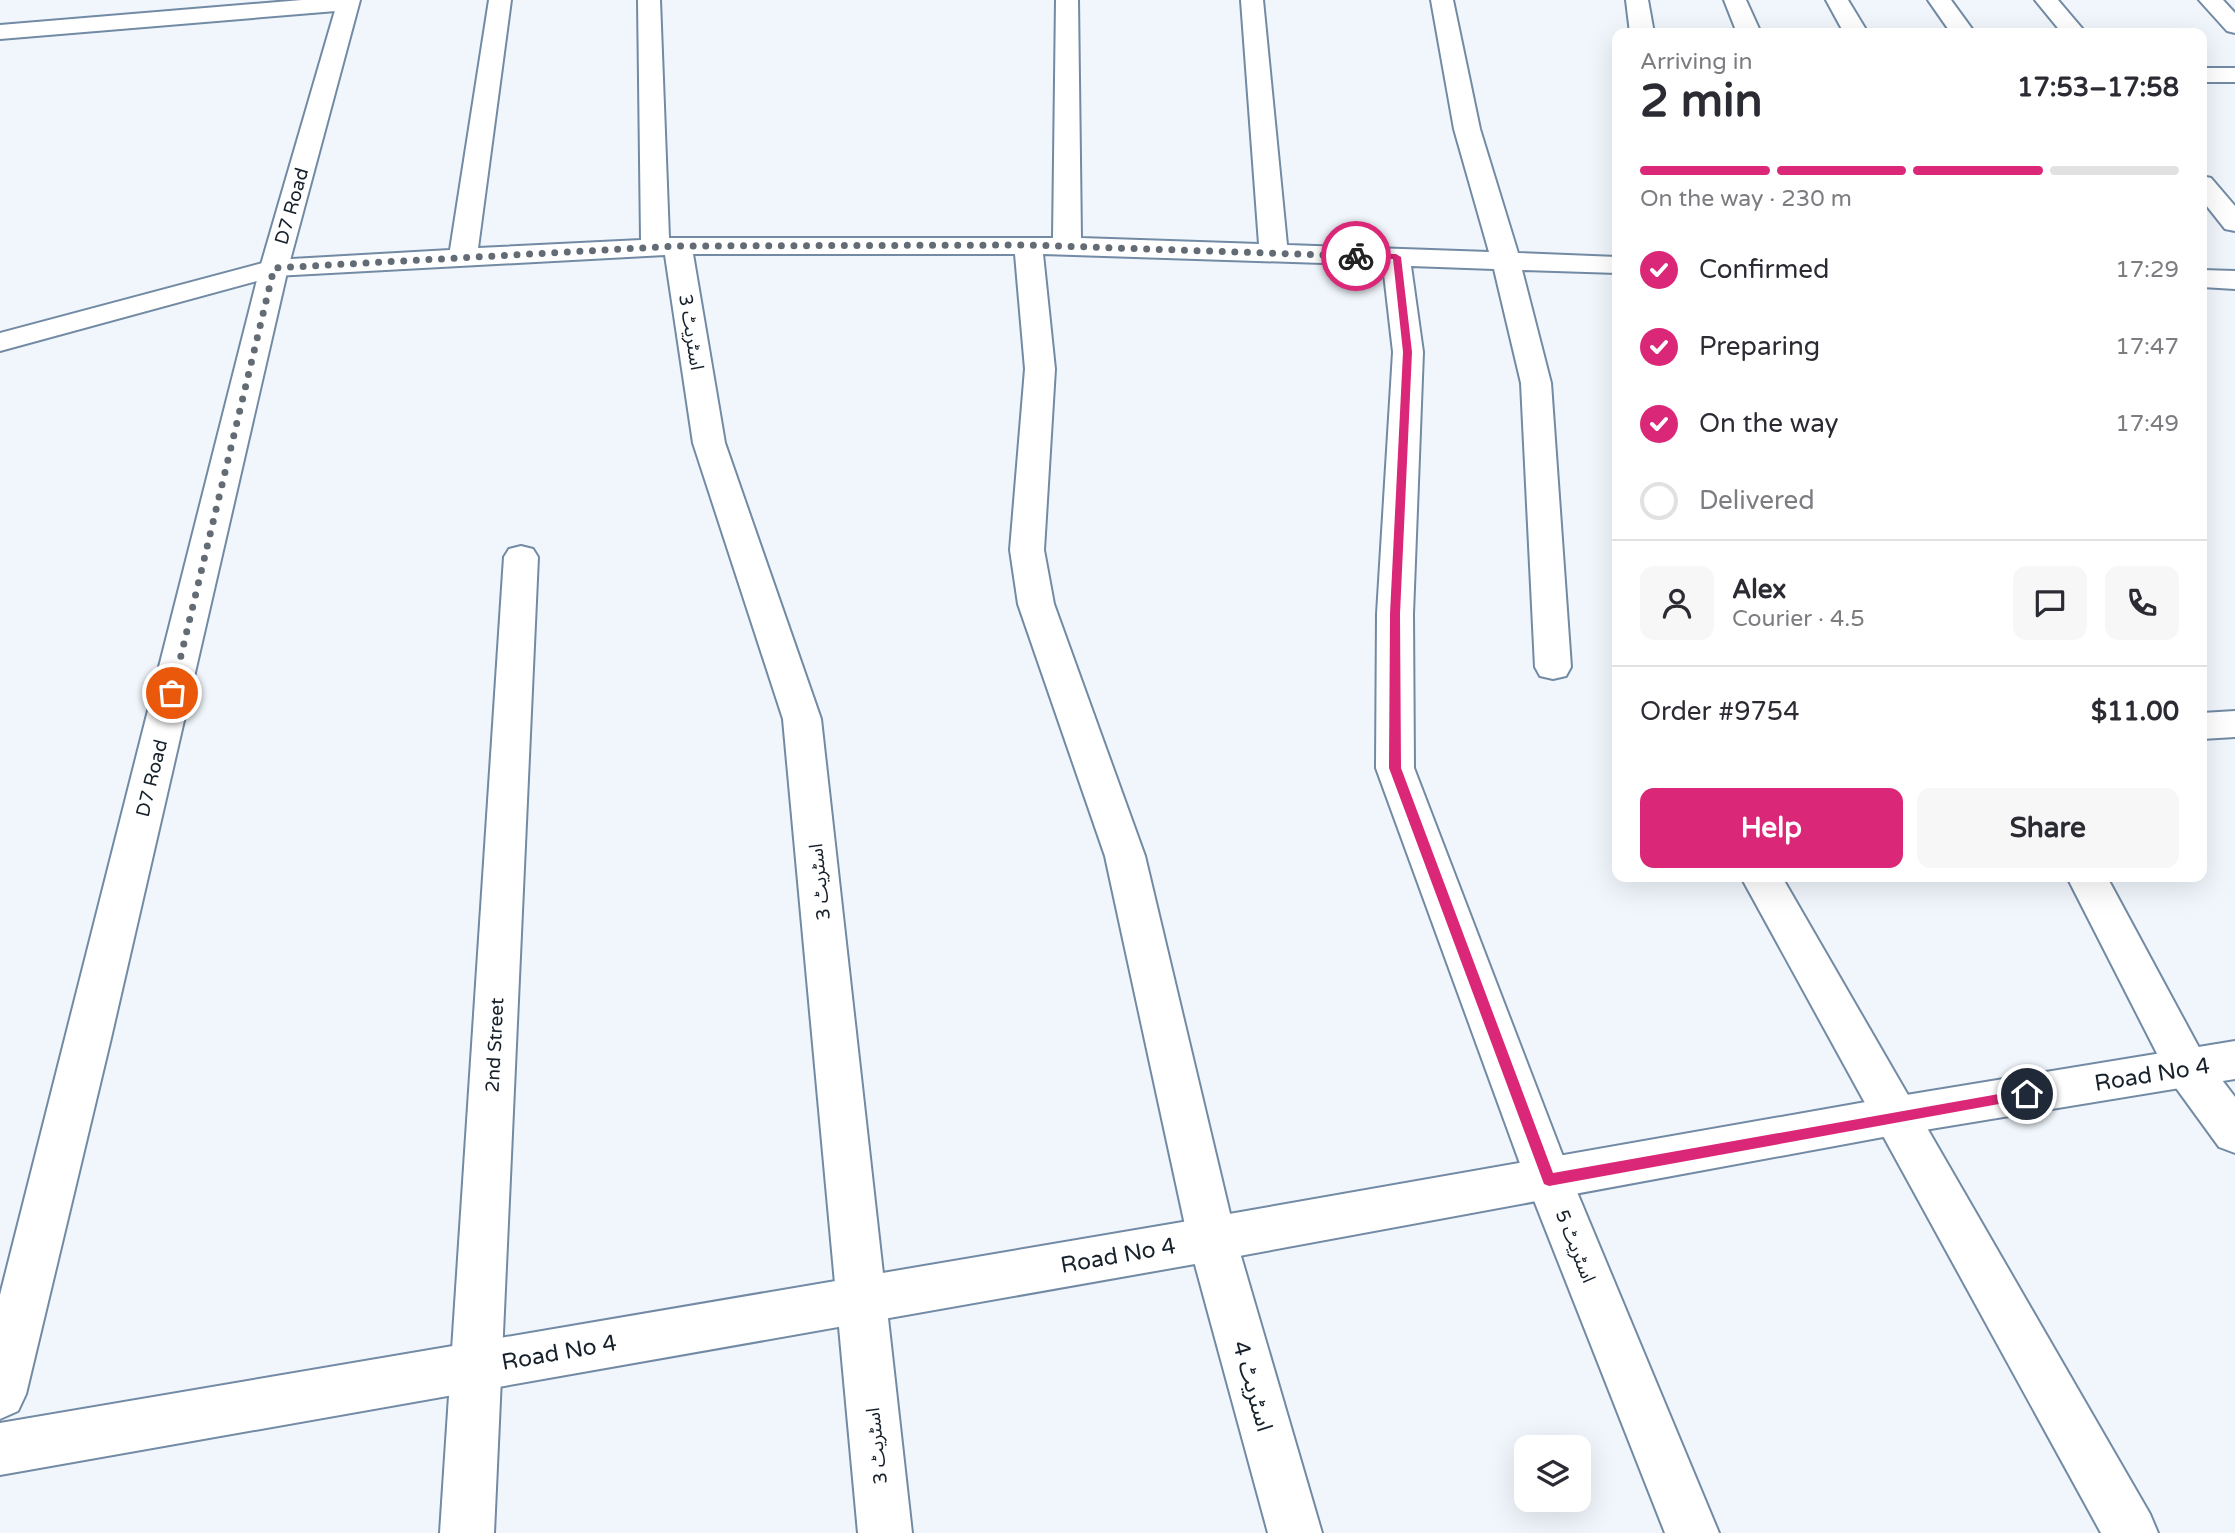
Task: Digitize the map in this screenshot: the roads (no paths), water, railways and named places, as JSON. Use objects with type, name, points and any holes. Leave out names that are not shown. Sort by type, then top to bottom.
[{"type":"street","points":[[463,258],[500,0]]},
{"type":"street","name":"اسٹریٹ 3","points":[[649,0],[667,247],[709,443],[802,719],[885,1533]]},
{"type":"street","points":[[1067,0],[1067,246]]},
{"type":"street","points":[[1252,0],[1274,253]]},
{"type":"street","points":[[1443,0],[1467,130],[1506,261],[1536,383],[1553,667]]},
{"type":"street","points":[[1637,0],[1641,28]]},
{"type":"street","points":[[1735,0],[1747,28]]},
{"type":"street","points":[[1837,0],[1854,28]]},
{"type":"street","points":[[1939,0],[1959,28]]},
{"type":"street","points":[[2046,0],[2070,28]]},
{"type":"street","points":[[2210,0],[2235,26]]},
{"type":"street","points":[[0,32],[348,2]]},
{"type":"street","name":"D7 Road","points":[[0,1394],[92,1025],[274,268],[348,2]]},
{"type":"street","points":[[2216,75],[2235,98]]},
{"type":"street","points":[[2207,190],[2235,223]]},
{"type":"street","points":[[0,342],[274,268],[667,247],[1028,245],[1612,265]]},
{"type":"street","name":"اسٹریٹ 4","points":[[1028,245],[1040,369],[1027,550],[1036,604],[1125,856],[1212,1239],[1295,1533]]},
{"type":"street","name":"اسٹریٹ 5","points":[[1396,257],[1408,352],[1395,614],[1395,768],[1549,1180],[1692,1533]]},
{"type":"street","points":[[2207,279],[2235,280]]},
{"type":"street","name":"2nd Street","points":[[467,1533],[521,557]]},
{"type":"street","points":[[2207,726],[2235,724]]},
{"type":"street","points":[[1764,882],[2131,1533]]},
{"type":"street","points":[[2090,882],[2187,1068],[2235,1133]]},
{"type":"street","name":"Road No 4","points":[[0,1448],[1549,1180],[1894,1116],[2235,1060]]}]
